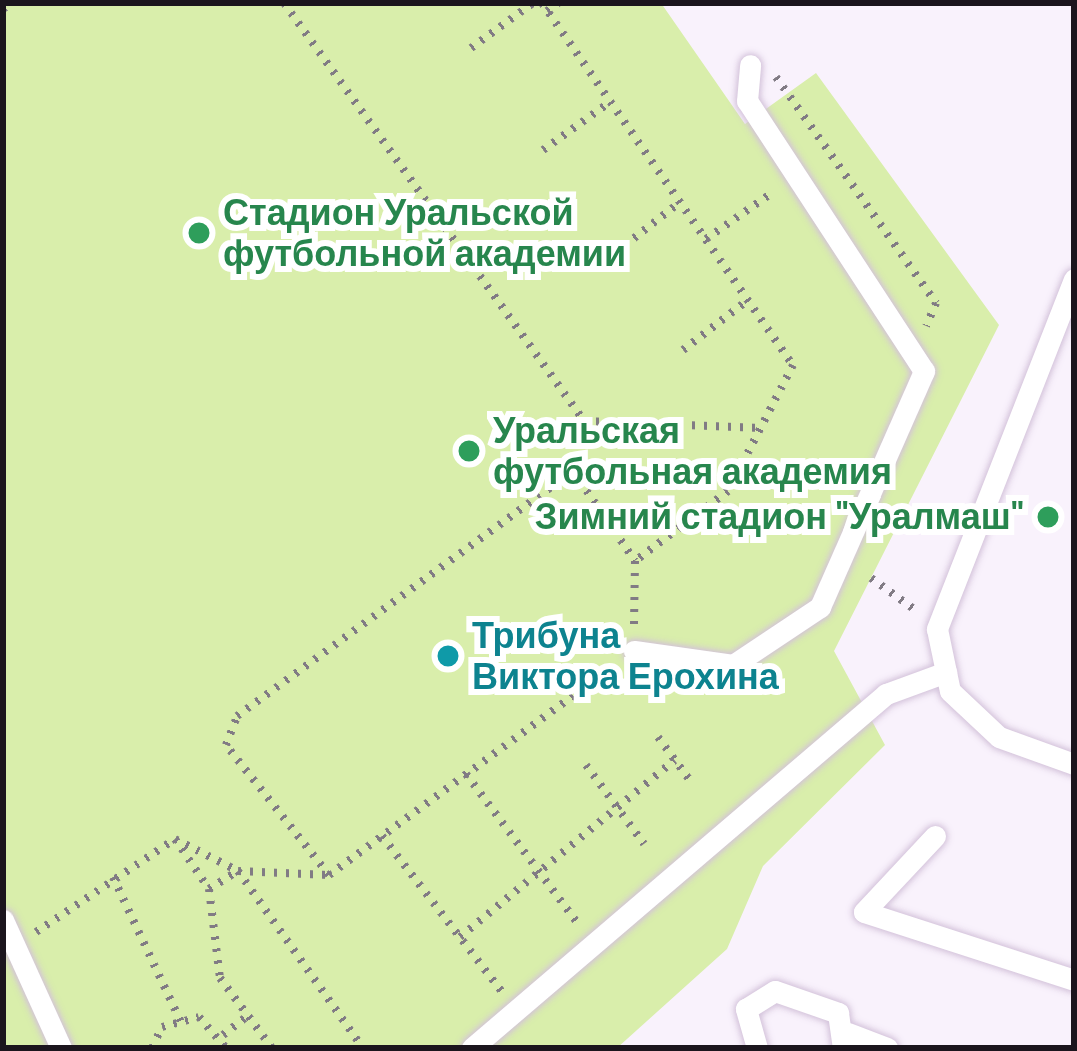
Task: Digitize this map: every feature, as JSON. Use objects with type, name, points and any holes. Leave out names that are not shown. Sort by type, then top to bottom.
[{"type":"lane","points":[[634,651],[733,665],[820,607],[924,371],[747,101],[750,65]]},
{"type":"lane","points":[[1074,279],[937,629],[950,691],[999,737],[1074,764]]},
{"type":"lane","points":[[472,1048],[591,940],[886,694],[946,672]]},
{"type":"lane","points":[[935,836],[864,912],[1074,980]]},
{"type":"lane","points":[[3,920],[20,944],[39,1017],[61,1048]]},
{"type":"lane","points":[[757,1048],[746,1010],[775,992],[838,1013],[846,1041],[887,1048]]},
{"type":"path","points":[[3,9],[12,3]]},
{"type":"path","points":[[284,3],[584,421],[761,428]]},
{"type":"path","points":[[471,48],[540,6],[558,3]]},
{"type":"path","points":[[540,6],[793,365],[728,490],[635,561]]},
{"type":"path","points":[[750,65],[784,80],[936,303],[914,355]]},
{"type":"path","points":[[543,150],[610,102]]},
{"type":"path","points":[[706,239],[796,176]]},
{"type":"path","points":[[615,253],[680,202]]},
{"type":"path","points":[[683,350],[748,300]]},
{"type":"path","points":[[175,838],[238,871],[329,875],[634,651],[635,561],[573,472],[237,716],[226,745],[329,875]]},
{"type":"path","points":[[871,578],[937,629]]},
{"type":"path","points":[[658,737],[691,782]]},
{"type":"path","points":[[460,937],[674,760]]},
{"type":"path","points":[[586,765],[644,844]]},
{"type":"path","points":[[466,774],[591,940]]},
{"type":"path","points":[[382,836],[515,1009]]},
{"type":"path","points":[[20,944],[175,838]]},
{"type":"path","points":[[175,838],[209,890],[220,978],[245,1018],[272,1048]]},
{"type":"path","points":[[209,890],[238,871]]},
{"type":"path","points":[[238,871],[363,1048]]},
{"type":"path","points":[[112,877],[182,1022]]},
{"type":"path","points":[[152,1048],[162,1027],[199,1017],[223,1035],[226,1048]]},
{"type":"path","points":[[223,1035],[245,1018]]},
{"type":"green space","name":"Уральская футбольная академия","points":[[3,3],[661,3],[745,124],[816,73],[999,325],[834,651],[885,745],[763,866],[727,949],[617,1048],[3,1048]]},
{"type":"place","name":"Стадион Уральской футбольной академии","points":[[199,233]]},
{"type":"place","name":"Уральская футбольная академия","points":[[469,451]]},
{"type":"place","name":"Зимний стадион \"Уралмаш\"","points":[[1048,517]]},
{"type":"place","name":"Трибуна Виктора Ерохина","points":[[448,656]]}]
